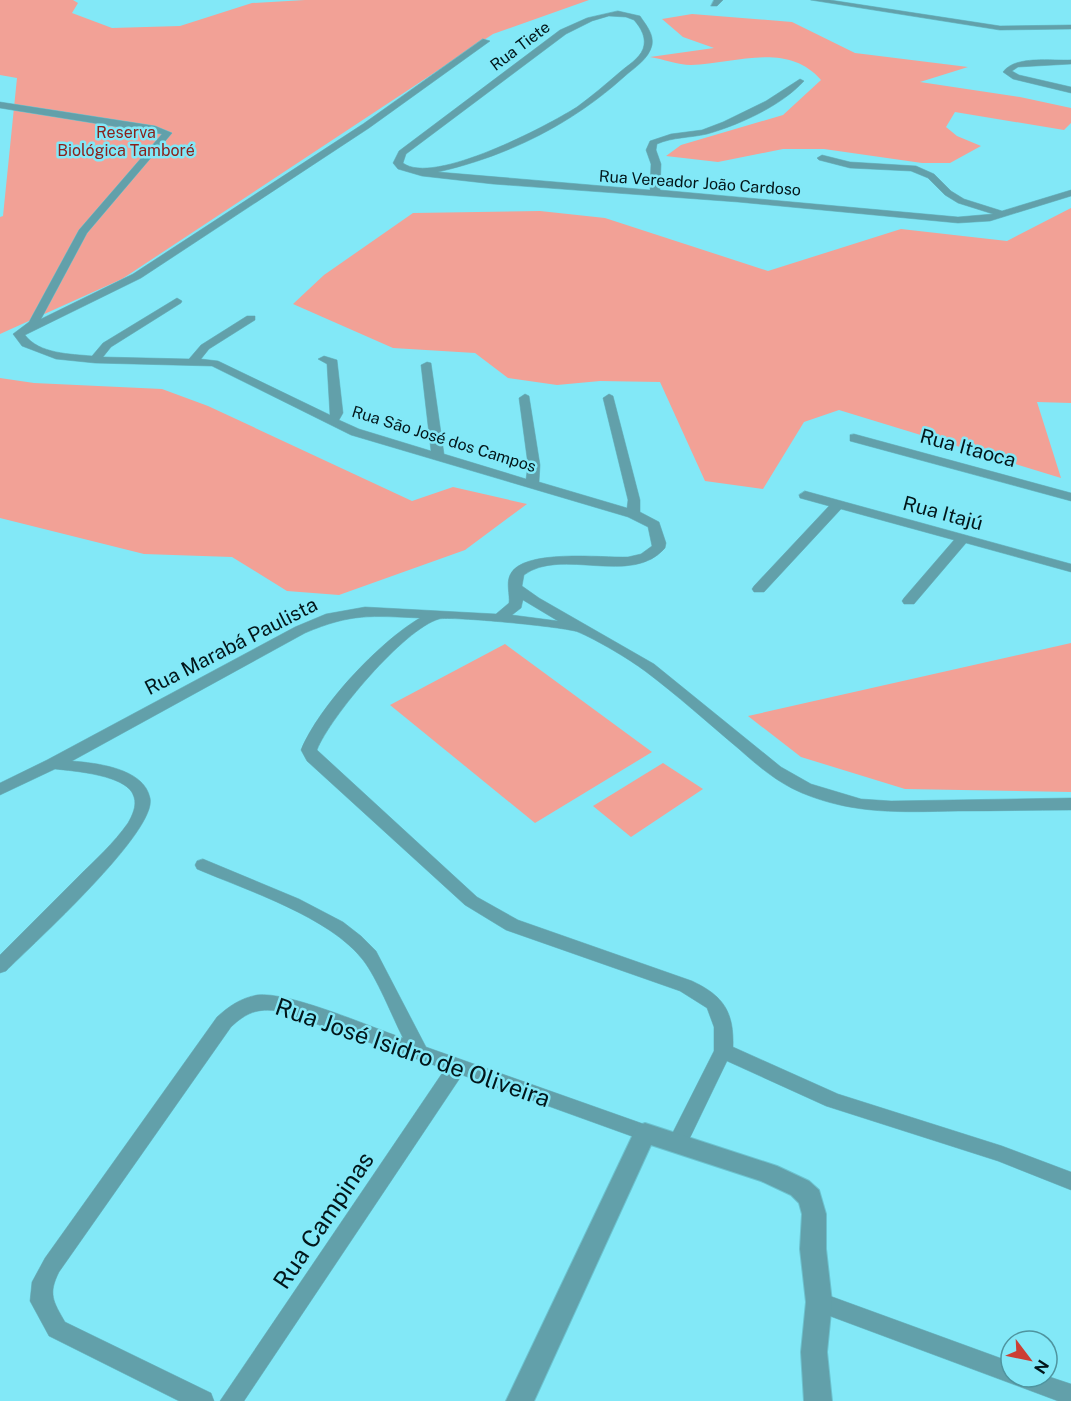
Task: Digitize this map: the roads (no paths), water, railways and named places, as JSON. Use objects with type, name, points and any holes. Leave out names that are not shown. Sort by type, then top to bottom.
[{"type":"street","points":[[815,0],[1000,28],[1071,27]]},
{"type":"street","points":[[856,7],[862,0]]},
{"type":"street","name":"Rua Tiete","points":[[402,153],[578,23],[612,14],[637,18],[646,32],[648,43],[646,50],[620,78],[565,118],[465,169],[457,177]]},
{"type":"street","points":[[19,334],[137,276],[366,126],[486,41]]},
{"type":"street","points":[[1071,62],[1017,66],[1011,67],[1007,72],[1016,77],[1071,90]]},
{"type":"street","points":[[655,194],[656,164],[651,150],[653,143],[664,138],[716,128],[789,91],[800,81]]},
{"type":"street","points":[[0,105],[168,133],[82,232],[33,324],[19,334]]},
{"type":"street","name":"Rua Tiete","points":[[422,173],[498,151]]},
{"type":"street","name":"Rua Vereador João Cardoso","points":[[402,153],[398,163],[401,167],[422,173],[567,188],[958,220],[990,218],[1013,213],[1071,193]]},
{"type":"street","points":[[822,158],[850,165],[913,168],[931,176],[960,201],[991,212],[1013,213]]},
{"type":"street","points":[[95,360],[107,345],[177,301]]},
{"type":"street","points":[[193,362],[206,347],[251,318]]},
{"type":"street","name":"Rua São José dos Campos","points":[[19,334],[26,344],[44,352],[95,360],[214,363],[355,432],[633,514],[654,525],[659,543],[654,553],[632,561],[534,564],[518,573],[516,605],[500,618]]},
{"type":"street","points":[[324,359],[333,362],[337,413],[332,421]]},
{"type":"street","points":[[427,365],[438,458]]},
{"type":"street","points":[[305,407],[322,405],[336,397]]},
{"type":"street","points":[[525,398],[534,465],[532,485]]},
{"type":"street","points":[[609,398],[634,500],[633,514]]},
{"type":"street","name":"Rua Itaoca","points":[[854,438],[1071,497]]},
{"type":"street","name":"Rua Itajú","points":[[805,495],[1071,568]]},
{"type":"street","points":[[759,589],[838,504]]},
{"type":"street","points":[[909,601],[962,539]]},
{"type":"street","points":[[516,588],[649,667],[776,771],[805,788],[861,805],[891,807],[1071,804]]},
{"type":"street","name":"Rua Marabá Paulista","points":[[0,790],[53,764],[300,630],[331,617],[365,611],[500,618],[583,628]]},
{"type":"street","points":[[436,615],[414,627],[380,656],[312,740],[309,750],[313,757],[471,901],[489,913],[512,925],[702,993],[715,1003],[721,1018],[724,1036],[723,1051],[678,1142]]},
{"type":"street","points":[[0,966],[116,849],[133,828],[142,809],[142,797],[137,789],[110,771],[53,764]]},
{"type":"street","points":[[203,865],[322,918],[343,930],[360,944],[370,956],[420,1054]]},
{"type":"street","name":"Rua José Isidro de Oliveira","points":[[203,1401],[57,1329],[41,1301],[43,1282],[52,1264],[224,1022],[237,1010],[260,1001],[283,1005],[645,1133],[768,1173],[800,1188],[810,1198],[814,1214],[813,1249],[819,1302],[814,1352],[818,1401]]},
{"type":"street","points":[[723,1051],[833,1100],[1002,1154],[1071,1181]]},
{"type":"street","name":"Rua Campinas","points":[[231,1401],[457,1067]]},
{"type":"street","points":[[520,1401],[645,1133]]},
{"type":"street","points":[[819,1302],[999,1369]]},
{"type":"street","points":[[1054,1389],[1071,1395]]},
{"type":"park label","name":"Reserva Biológica Tamboré","points":[[126,141]]}]
